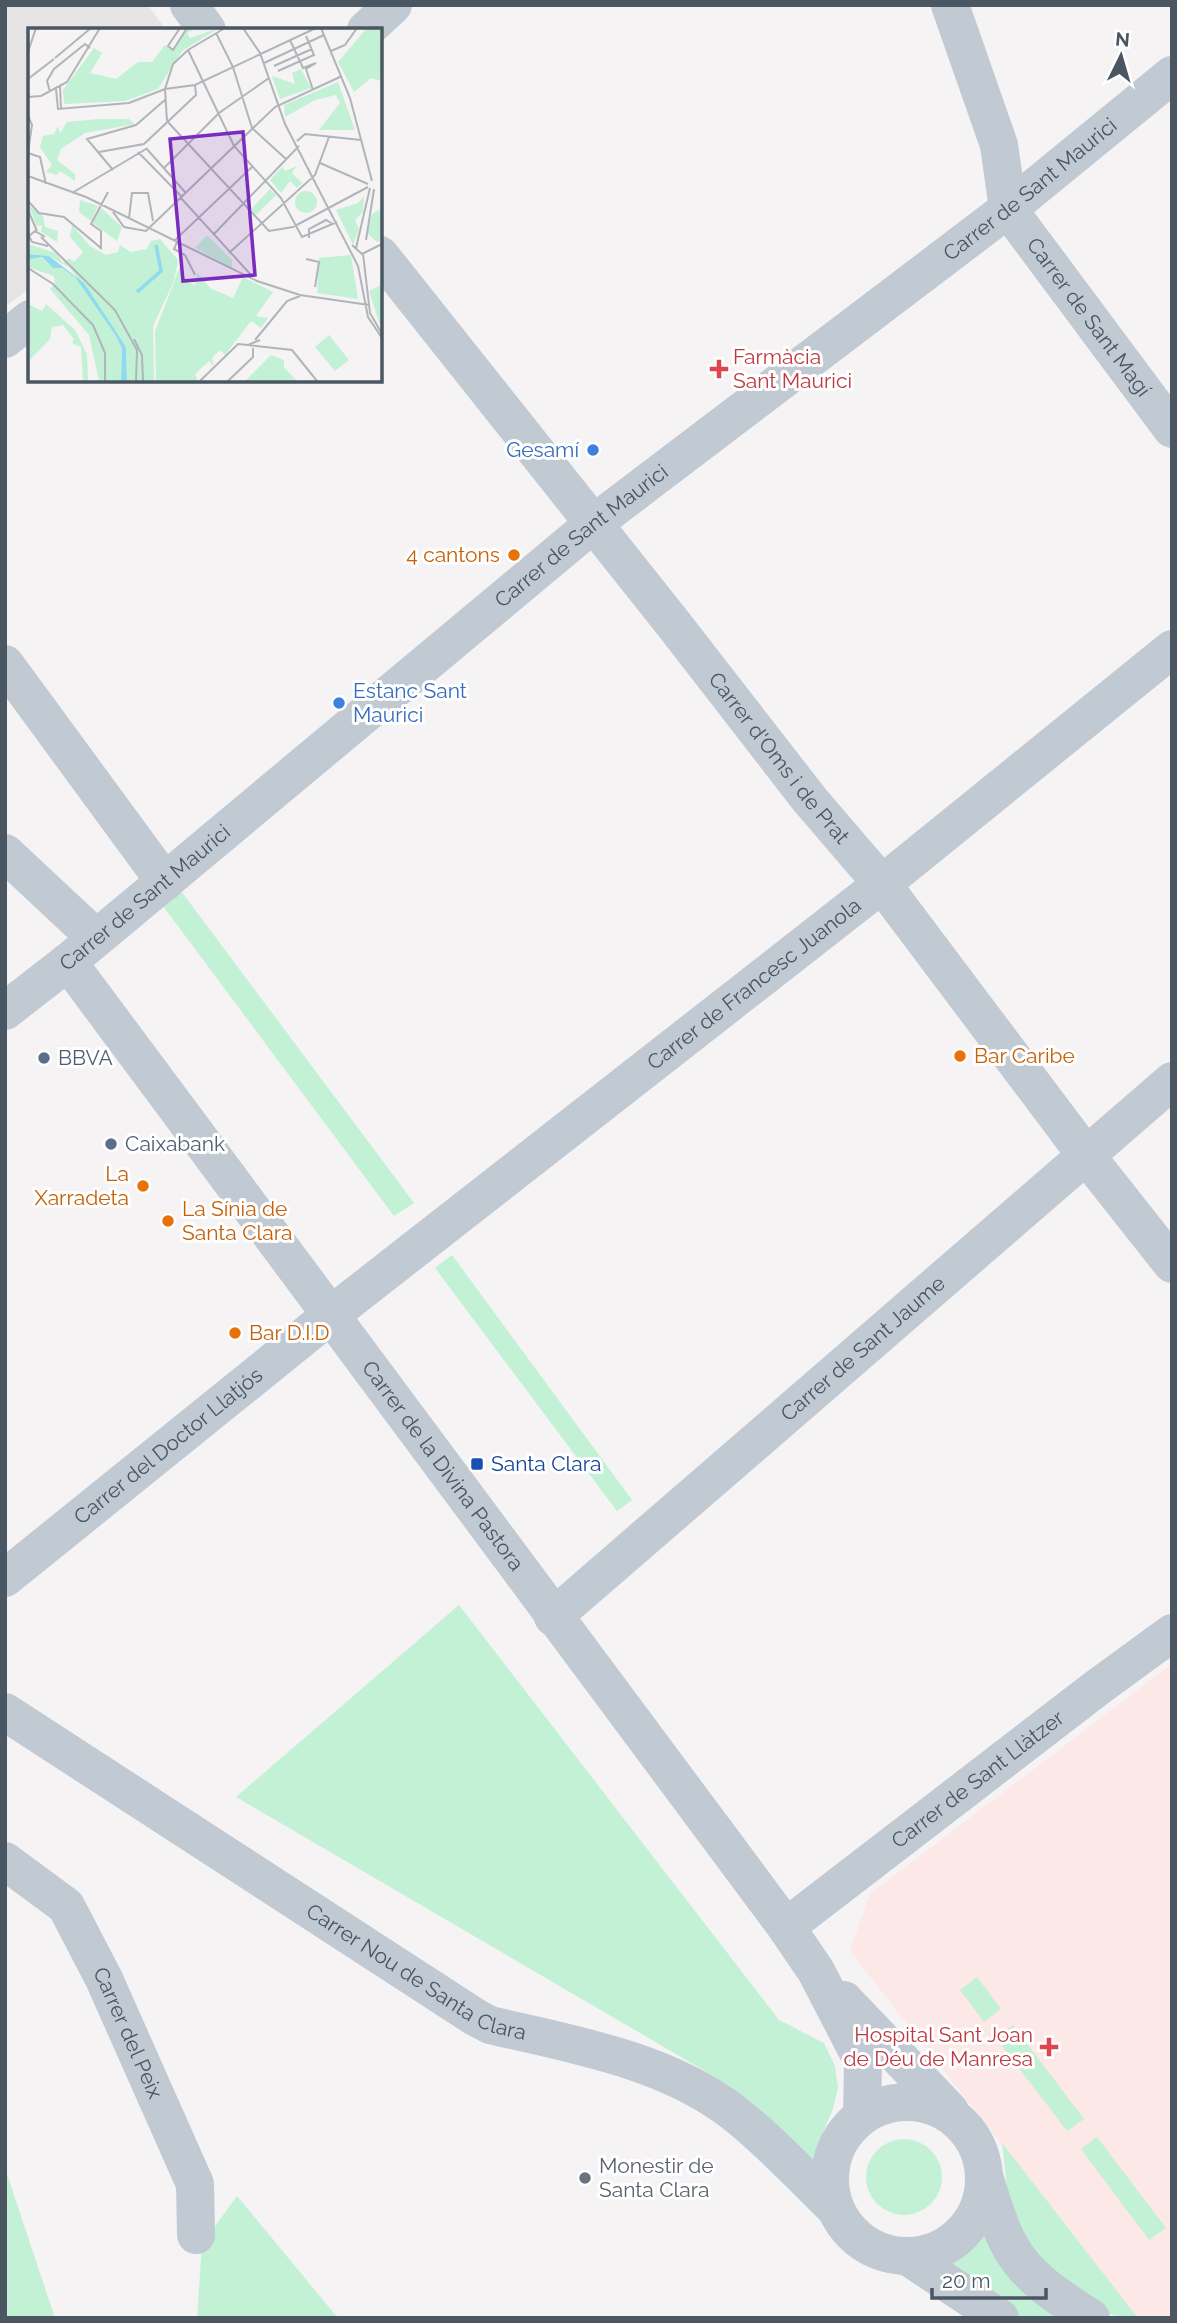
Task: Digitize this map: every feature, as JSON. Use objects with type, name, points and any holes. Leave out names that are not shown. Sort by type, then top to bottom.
[{"type":"street","points":[[189,5],[205,28]]},
{"type":"street","points":[[368,28],[393,5]]},
{"type":"street","name":"Carrer de Sant Magí","points":[[950,5],[999,145],[1008,209],[1172,429]]},
{"type":"street","name":"Carrer de Sant Maurici","points":[[5,1011],[165,882],[593,524],[1008,209],[1172,75]]},
{"type":"street","name":"Carrer d'Oms i de Prat","points":[[382,259],[810,800],[882,884],[1085,1154],[1172,1264]]},
{"type":"street","points":[[5,339],[28,321]]},
{"type":"street","name":"Carrer de Francesc Juanola","points":[[332,1314],[882,884],[1172,649]]},
{"type":"street","points":[[5,664],[165,882]]},
{"type":"street","name":"Carrer de la Divina Pastora","points":[[5,853],[82,950],[332,1314],[816,1971],[863,2062],[862,2115]]},
{"type":"street","name":"Carrer de Sant Jaume","points":[[553,1617],[1172,1081]]},
{"type":"street","name":"Carrer del Doctor Llatjós","points":[[5,1578],[332,1314]]},
{"type":"street","name":"Carrer de Sant Llàtzer","points":[[786,1927],[1172,1633]]},
{"type":"street","name":"Carrer Nou de Santa Clara","points":[[5,1712],[475,2018],[490,2025],[610,2054],[667,2075],[706,2095],[733,2112],[835,2208]]},
{"type":"street","name":"Carrer del Peix","points":[[5,1861],[66,1906],[104,1979],[195,2184],[196,2235]]},
{"type":"street","name":"Carrer de la Divina Pastora","points":[[816,1971],[959,2120]]},
{"type":"street","points":[[985,2179],[984,2192],[974,2218],[956,2239],[933,2252],[906,2256],[884,2253],[863,2243],[846,2228],[835,2208],[829,2183],[832,2157],[839,2141],[862,2115],[894,2102],[911,2101],[936,2107],[959,2120],[973,2137],[982,2157],[985,2179],[1004,2233],[1019,2260],[1055,2295],[1091,2318]]},
{"type":"street","points":[[906,2256],[1000,2318]]},
{"type":"shaded area","points":[[5,5],[148,5],[165,28],[28,28],[28,290],[5,307]]},
{"type":"shaded area","name":"Hospital Sant Joan de Déu de Manresa","points":[[1172,1664],[1172,2318],[1138,2318],[850,1951],[870,1894]]},
{"type":"green space","points":[[178,887],[414,1203],[394,1216],[160,902]]},
{"type":"green space","points":[[452,1255],[632,1500],[617,1511],[435,1268]]},
{"type":"green space","points":[[459,1605],[779,2020],[824,2043],[835,2066],[838,2087],[833,2109],[823,2132],[816,2168],[717,2078],[236,1797]]},
{"type":"green space","points":[[977,1977],[1001,2009],[984,2022],[960,1990]]},
{"type":"green space","points":[[1013,2025],[1084,2119],[1067,2131],[996,2038]]},
{"type":"green space","points":[[1097,2137],[1166,2228],[1149,2240],[1081,2149]]},
{"type":"green space","points":[[897,2139],[911,2139],[925,2145],[936,2156],[942,2177],[939,2192],[931,2204],[911,2215],[897,2215],[883,2209],[872,2198],[866,2184],[866,2170],[872,2156],[883,2145]]},
{"type":"green space","points":[[1002,2143],[1138,2318],[1122,2318],[1110,2314],[1064,2288],[1035,2251],[1015,2220],[1007,2187]]},
{"type":"green space","points":[[5,2168],[55,2318],[5,2318]]},
{"type":"green space","points":[[237,2196],[338,2318],[197,2318],[202,2244]]},
{"type":"green space","points":[[981,2230],[1017,2285],[1060,2318],[1016,2318],[944,2262],[965,2248]]},
{"type":"place","name":"Farmàcia Sant Maurici","points":[[719,369]]},
{"type":"place","name":"Gesamí","points":[[593,450]]},
{"type":"place","name":"4 cantons","points":[[514,555]]},
{"type":"place","name":"Estanc Sant Maurici","points":[[339,703]]},
{"type":"place","name":"Bar Caribe","points":[[960,1056]]},
{"type":"place","name":"BBVA","points":[[44,1058]]},
{"type":"place","name":"Caixabank","points":[[111,1144]]},
{"type":"place","name":"La Xarradeta","points":[[143,1186]]},
{"type":"place","name":"La Sínia de Santa Clara","points":[[168,1221]]},
{"type":"place","name":"Bar D.I.D","points":[[235,1333]]},
{"type":"place","name":"Santa Clara","points":[[477,1464]]},
{"type":"place","name":"Hospital Sant Joan de Déu de Manresa","points":[[1049,2047]]},
{"type":"place","name":"Monestir de Santa Clara","points":[[585,2178]]}]
